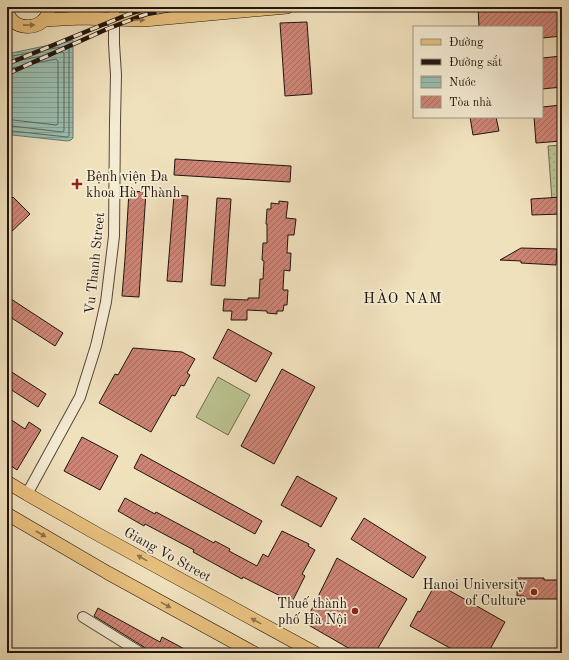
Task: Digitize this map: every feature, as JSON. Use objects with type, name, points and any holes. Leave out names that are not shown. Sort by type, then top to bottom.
[{"type":"main road","points":[[7,7],[10,22],[19,25],[31,26],[39,24],[44,20],[48,13],[48,7]]},
{"type":"main road","points":[[44,20],[81,13],[114,13],[144,20],[286,7]]},
{"type":"main road","name":"Giang Vo Street","points":[[7,482],[112,542],[315,653]]},
{"type":"main road","points":[[7,514],[108,573],[254,653]]},
{"type":"street","name":"Vu Thanh Street","points":[[27,494],[80,398],[96,346],[106,302],[114,236],[116,75],[114,13]]},
{"type":"street","points":[[83,618],[141,653]]},
{"type":"green space","points":[[562,145],[562,201],[552,200],[548,146]]},
{"type":"green space","points":[[218,377],[250,395],[228,435],[196,417]]},
{"type":"water","points":[[73,40],[73,138],[67,141],[12,135],[7,136],[7,54]]},
{"type":"building","points":[[478,7],[562,7],[562,36],[543,38],[543,26],[479,26]]},
{"type":"building","points":[[307,22],[312,94],[285,96],[280,23]]},
{"type":"building","points":[[562,56],[562,87],[543,89],[543,58]]},
{"type":"building","points":[[562,105],[562,141],[536,143],[534,118],[543,118],[543,107]]},
{"type":"building","points":[[470,118],[496,118],[499,131],[473,135]]},
{"type":"building","points":[[175,159],[291,166],[290,182],[174,175]]},
{"type":"building","points":[[129,191],[146,192],[139,297],[122,296]]},
{"type":"building","points":[[174,195],[188,196],[182,282],[167,281]]},
{"type":"building","points":[[13,197],[30,214],[7,236],[7,203]]},
{"type":"building","points":[[562,197],[562,214],[532,215],[531,199]]},
{"type":"building","points":[[217,198],[231,199],[225,286],[211,285]]},
{"type":"building","points":[[279,201],[288,202],[286,218],[296,219],[294,235],[288,235],[287,253],[291,253],[290,271],[284,270],[283,290],[288,290],[287,305],[284,305],[283,311],[277,311],[277,314],[267,313],[267,311],[247,310],[247,320],[231,320],[232,311],[223,311],[224,299],[248,300],[248,298],[259,298],[260,279],[263,279],[263,243],[267,243],[267,209],[271,209],[271,203],[279,204]]},
{"type":"building","points":[[521,248],[557,249],[556,265],[500,260]]},
{"type":"building","points":[[11,299],[63,333],[55,346],[7,315],[7,305]]},
{"type":"building","points":[[228,329],[272,353],[256,382],[213,358]]},
{"type":"building","points":[[133,348],[182,352],[195,359],[187,373],[190,375],[184,386],[181,385],[175,396],[172,395],[151,432],[99,403],[115,374],[118,375]]},
{"type":"building","points":[[7,369],[46,394],[38,407],[7,387]]},
{"type":"building","points":[[282,369],[315,387],[274,464],[241,446]]},
{"type":"building","points":[[7,417],[25,429],[29,422],[41,430],[17,470],[7,463]]},
{"type":"building","points":[[82,437],[118,456],[100,490],[64,471]]},
{"type":"building","points":[[141,454],[262,521],[255,534],[134,468]]},
{"type":"building","points":[[297,476],[337,498],[321,527],[281,505]]},
{"type":"building","points":[[125,498],[155,514],[156,512],[214,543],[215,541],[230,549],[229,551],[257,566],[263,554],[268,557],[282,531],[309,544],[308,546],[315,550],[302,574],[305,576],[292,602],[243,577],[242,579],[193,552],[194,550],[145,524],[144,526],[118,511]]},
{"type":"building","points":[[364,518],[426,557],[413,578],[351,539]]},
{"type":"building","name":"Thuế thành phố Hà Nội","points":[[337,558],[407,599],[375,653],[357,653],[305,623]]},
{"type":"building","name":"Hanoi University of Culture","points":[[517,578],[562,580],[562,599],[524,599],[524,596],[517,596]]},
{"type":"building","points":[[436,583],[505,622],[488,653],[459,653],[410,626],[418,611],[420,612]]},
{"type":"building","points":[[98,608],[160,642],[162,637],[192,653],[161,653],[154,649],[152,653],[148,653],[144,647],[94,616]]},
{"type":"railway","points":[[7,64],[129,14],[150,7]]},
{"type":"railway","points":[[7,74],[107,29],[138,17],[186,7]]},
{"type":"place","name":"Bệnh viện Đa khoa Hà Thành","points":[[77,184]]},
{"type":"place","name":"Hanoi University of Culture","points":[[534,592]]},
{"type":"place","name":"Thuế thành phố Hà Nội","points":[[355,611]]},
{"type":"district","name":"HÀO NAM","points":[[403,298]]}]
